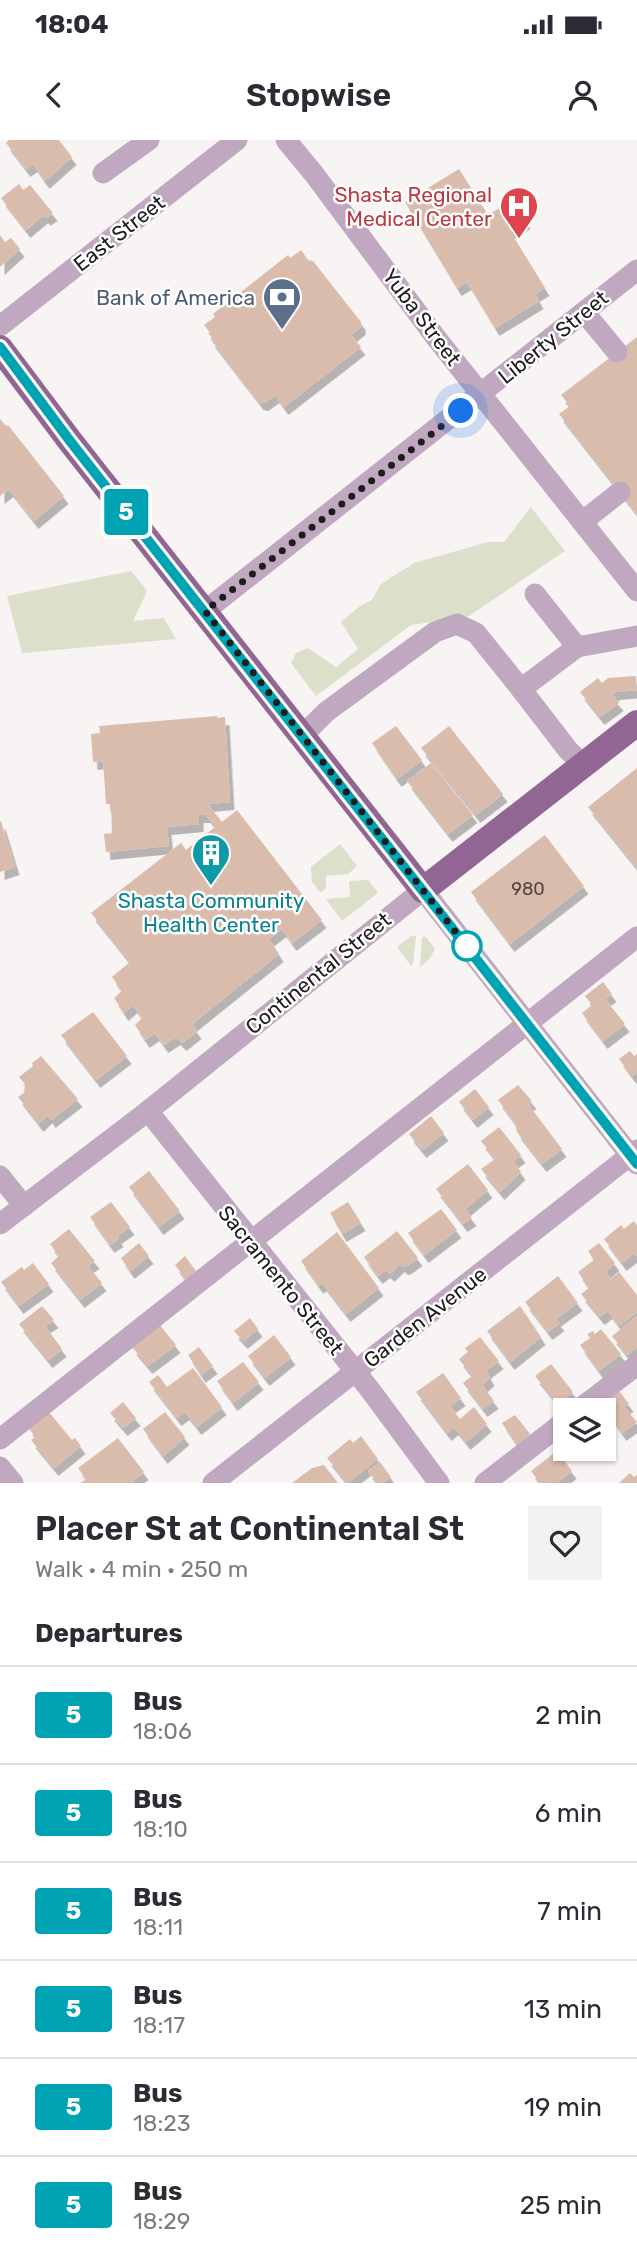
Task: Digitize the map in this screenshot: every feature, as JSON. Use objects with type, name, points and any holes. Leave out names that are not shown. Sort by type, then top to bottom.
[{"type":"main road","points":[[0,348],[423,890]]},
{"type":"main road","name":"Continental Street","points":[[423,890],[637,723]]},
{"type":"street","points":[[103,173],[149,140]]},
{"type":"street","name":"East Street","points":[[0,326],[237,140]]},
{"type":"street","name":"Yuba Street","points":[[286,140],[637,591]]},
{"type":"street","name":"Liberty Street","points":[[205,611],[637,270]]},
{"type":"street","points":[[584,312],[617,352]]},
{"type":"street","points":[[582,522],[620,492]]},
{"type":"street","points":[[535,594],[576,647]]},
{"type":"street","points":[[303,735],[326,712],[435,632],[457,624],[476,633],[568,750],[583,765]]},
{"type":"street","points":[[520,689],[576,647],[637,636]]},
{"type":"street","points":[[423,890],[635,1156]]},
{"type":"street","name":"Continental Street","points":[[0,1224],[148,1111],[423,890]]},
{"type":"street","points":[[0,1439],[637,937]]},
{"type":"street","name":"Sacramento Street","points":[[148,1111],[356,1372],[439,1483]]},
{"type":"street","name":"Garden Avenue","points":[[213,1483],[635,1156]]},
{"type":"street","points":[[0,1176],[24,1206]]},
{"type":"street","points":[[594,1398],[637,1365]]},
{"type":"street","points":[[485,1483],[553,1430]]},
{"type":"street","points":[[0,1467],[13,1483]]},
{"type":"green space","points":[[531,507],[565,551],[469,616],[411,625],[316,696],[291,663],[296,653],[308,648],[336,667],[358,649],[341,622],[372,600],[381,584],[414,563],[488,542],[504,542]]},
{"type":"green space","points":[[131,571],[147,591],[133,621],[164,618],[176,639],[22,653],[7,596]]},
{"type":"green space","points":[[340,844],[357,866],[348,874],[326,876],[326,888],[321,893],[312,882],[311,867]]},
{"type":"green space","points":[[368,880],[378,893],[342,921],[326,899],[350,897],[349,881]]},
{"type":"green space","points":[[411,936],[416,936],[411,966],[397,947]]},
{"type":"green space","points":[[422,937],[426,937],[435,949],[420,967]]},
{"type":"building","points":[[9,140],[59,140],[72,157],[45,181],[33,164],[26,169],[6,143]]},
{"type":"building","points":[[459,169],[488,215],[513,200],[526,221],[510,231],[545,288],[535,294],[539,301],[495,328],[467,282],[457,288],[405,202]]},
{"type":"building","points":[[19,184],[23,190],[30,185],[53,213],[46,218],[44,215],[26,230],[1,198]]},
{"type":"building","points":[[0,235],[5,242],[11,238],[20,249],[0,267]]},
{"type":"building","name":"Bank of America","points":[[301,250],[308,260],[313,261],[361,322],[361,327],[351,335],[361,347],[284,407],[275,395],[264,403],[259,402],[211,340],[212,335],[204,325],[215,317],[213,314],[288,255],[290,258]]},
{"type":"building","points":[[637,337],[637,514],[559,414],[570,406],[561,395]]},
{"type":"building","points":[[0,419],[8,425],[64,496],[34,521],[9,489],[0,496]]},
{"type":"building","points":[[636,676],[637,690],[616,692],[612,695],[619,703],[600,717],[580,692],[598,678],[602,683],[608,678]]},
{"type":"building","name":"Shasta Community Health Center","points":[[225,717],[230,802],[208,804],[222,822],[237,810],[322,920],[292,943],[282,929],[269,939],[279,954],[192,1024],[197,1031],[182,1043],[176,1037],[164,1045],[155,1033],[145,1040],[135,1025],[142,1018],[133,1005],[124,1013],[114,998],[122,991],[112,977],[130,962],[91,913],[181,843],[186,850],[215,827],[206,815],[199,815],[199,824],[167,827],[169,846],[106,852],[104,834],[112,833],[111,804],[106,804],[103,761],[93,762],[91,734],[100,733],[99,726]]},
{"type":"building","points":[[396,726],[422,760],[397,779],[372,743]]},
{"type":"building","points":[[449,726],[503,794],[476,815],[421,748]]},
{"type":"building","points":[[431,763],[473,815],[448,834],[407,781]]},
{"type":"building","points":[[637,768],[637,868],[588,807]]},
{"type":"building","points":[[0,822],[15,867],[0,872]]},
{"type":"building","points":[[545,835],[584,886],[510,944],[471,892]]},
{"type":"building","points":[[603,982],[612,994],[605,999],[625,1024],[603,1041],[582,1013],[592,1005],[585,996]]},
{"type":"building","points":[[93,1012],[127,1056],[96,1080],[61,1035]]},
{"type":"building","points":[[630,1051],[634,1056],[637,1054],[637,1073],[632,1076],[619,1059]]},
{"type":"building","points":[[41,1056],[78,1099],[51,1120],[48,1115],[39,1124],[18,1097],[24,1093],[25,1084],[19,1077]]},
{"type":"building","points":[[518,1085],[532,1101],[528,1104],[562,1149],[542,1164],[517,1132],[515,1123],[498,1100]]},
{"type":"building","points":[[475,1089],[489,1107],[473,1120],[459,1102]]},
{"type":"building","points":[[431,1116],[444,1133],[422,1150],[409,1134]]},
{"type":"building","points":[[499,1127],[521,1155],[513,1161],[521,1172],[500,1192],[481,1169],[495,1159],[481,1141]]},
{"type":"building","points":[[468,1164],[488,1190],[465,1209],[472,1218],[463,1224],[436,1189]]},
{"type":"building","points":[[149,1171],[180,1211],[159,1227],[129,1187]]},
{"type":"building","points":[[111,1202],[130,1227],[110,1245],[90,1217]]},
{"type":"building","points":[[348,1202],[361,1223],[342,1234],[330,1213]]},
{"type":"building","points":[[441,1209],[457,1230],[424,1255],[408,1233]]},
{"type":"building","points":[[634,1221],[637,1225],[637,1256],[635,1253],[622,1263],[604,1239],[621,1225],[624,1229]]},
{"type":"building","points":[[69,1229],[95,1261],[88,1266],[102,1283],[80,1300],[51,1263],[59,1256],[50,1244]]},
{"type":"building","points":[[397,1231],[418,1258],[404,1267],[400,1264],[390,1274],[386,1270],[378,1276],[364,1257]]},
{"type":"building","points":[[337,1232],[379,1288],[346,1314],[322,1283],[319,1286],[301,1261]]},
{"type":"building","points":[[139,1243],[149,1256],[130,1271],[121,1258]]},
{"type":"building","points":[[599,1243],[615,1263],[605,1272],[611,1279],[619,1272],[637,1295],[637,1312],[619,1326],[608,1311],[600,1317],[581,1294],[589,1288],[578,1272],[594,1260],[588,1251]]},
{"type":"building","points":[[185,1256],[196,1271],[186,1279],[175,1265]]},
{"type":"building","points":[[33,1263],[49,1284],[19,1306],[1,1282],[22,1267],[24,1270]]},
{"type":"building","points":[[558,1276],[578,1303],[556,1319],[560,1323],[548,1332],[525,1302]]},
{"type":"building","points":[[42,1306],[54,1320],[45,1326],[62,1349],[48,1360],[19,1324]]},
{"type":"building","points":[[520,1306],[541,1337],[510,1362],[487,1331]]},
{"type":"building","points":[[637,1316],[637,1347],[627,1355],[612,1336]]},
{"type":"building","points":[[250,1318],[258,1329],[243,1341],[234,1331]]},
{"type":"building","points":[[160,1325],[176,1345],[148,1366],[132,1347]]},
{"type":"building","points":[[601,1329],[621,1354],[599,1371],[580,1345],[590,1338],[587,1334],[593,1331],[595,1334]]},
{"type":"building","points":[[274,1335],[291,1357],[265,1378],[248,1356]]},
{"type":"building","points":[[480,1337],[499,1361],[486,1371],[490,1378],[482,1385],[494,1401],[483,1409],[463,1383],[472,1376],[459,1359],[468,1352],[465,1348]]},
{"type":"building","points":[[199,1347],[213,1366],[201,1375],[188,1355]]},
{"type":"building","points":[[243,1362],[259,1382],[233,1403],[217,1381]]},
{"type":"building","points":[[551,1364],[573,1392],[566,1398],[553,1398],[535,1376]]},
{"type":"building","points":[[193,1368],[222,1407],[197,1427],[185,1412],[177,1418],[149,1382],[158,1375],[167,1387]]},
{"type":"building","points":[[443,1373],[461,1398],[450,1406],[460,1419],[474,1407],[487,1424],[466,1442],[454,1427],[447,1433],[416,1392]]},
{"type":"building","points":[[619,1391],[629,1404],[624,1407],[637,1422],[622,1433],[616,1425],[616,1398],[609,1398]]},
{"type":"building","points":[[123,1402],[136,1418],[123,1428],[110,1413]]},
{"type":"building","points":[[48,1411],[72,1440],[75,1438],[81,1446],[54,1468],[31,1440],[35,1437],[28,1427]]},
{"type":"building","points":[[165,1412],[185,1437],[163,1456],[143,1429]]},
{"type":"building","points":[[515,1415],[530,1434],[517,1445],[502,1423]]},
{"type":"building","points":[[361,1436],[378,1459],[347,1483],[327,1458],[350,1439],[353,1443]]},
{"type":"building","points":[[118,1438],[144,1472],[130,1483],[81,1483],[86,1479],[78,1468]]},
{"type":"building","points":[[553,1454],[553,1461],[564,1461],[572,1471],[556,1483],[540,1483],[531,1471]]},
{"type":"building","points":[[380,1462],[391,1477],[383,1483],[377,1483],[368,1471]]},
{"type":"building","points":[[324,1465],[338,1483],[292,1483],[312,1468]]},
{"type":"building","points":[[630,1473],[634,1477],[637,1475],[637,1483],[619,1483]]},
{"type":"bus line","name":"5","points":[[0,347],[70,441],[637,1164]]},
{"type":"place","name":"Shasta Regional Medical Center","points":[[519,240]]},
{"type":"place","name":"Bank of America","points":[[282,331]]},
{"type":"place","name":"Shasta Community Health Center","points":[[211,887]]},
{"type":"route","points":[[461,411],[205,611],[472,953],[467,946]]}]
